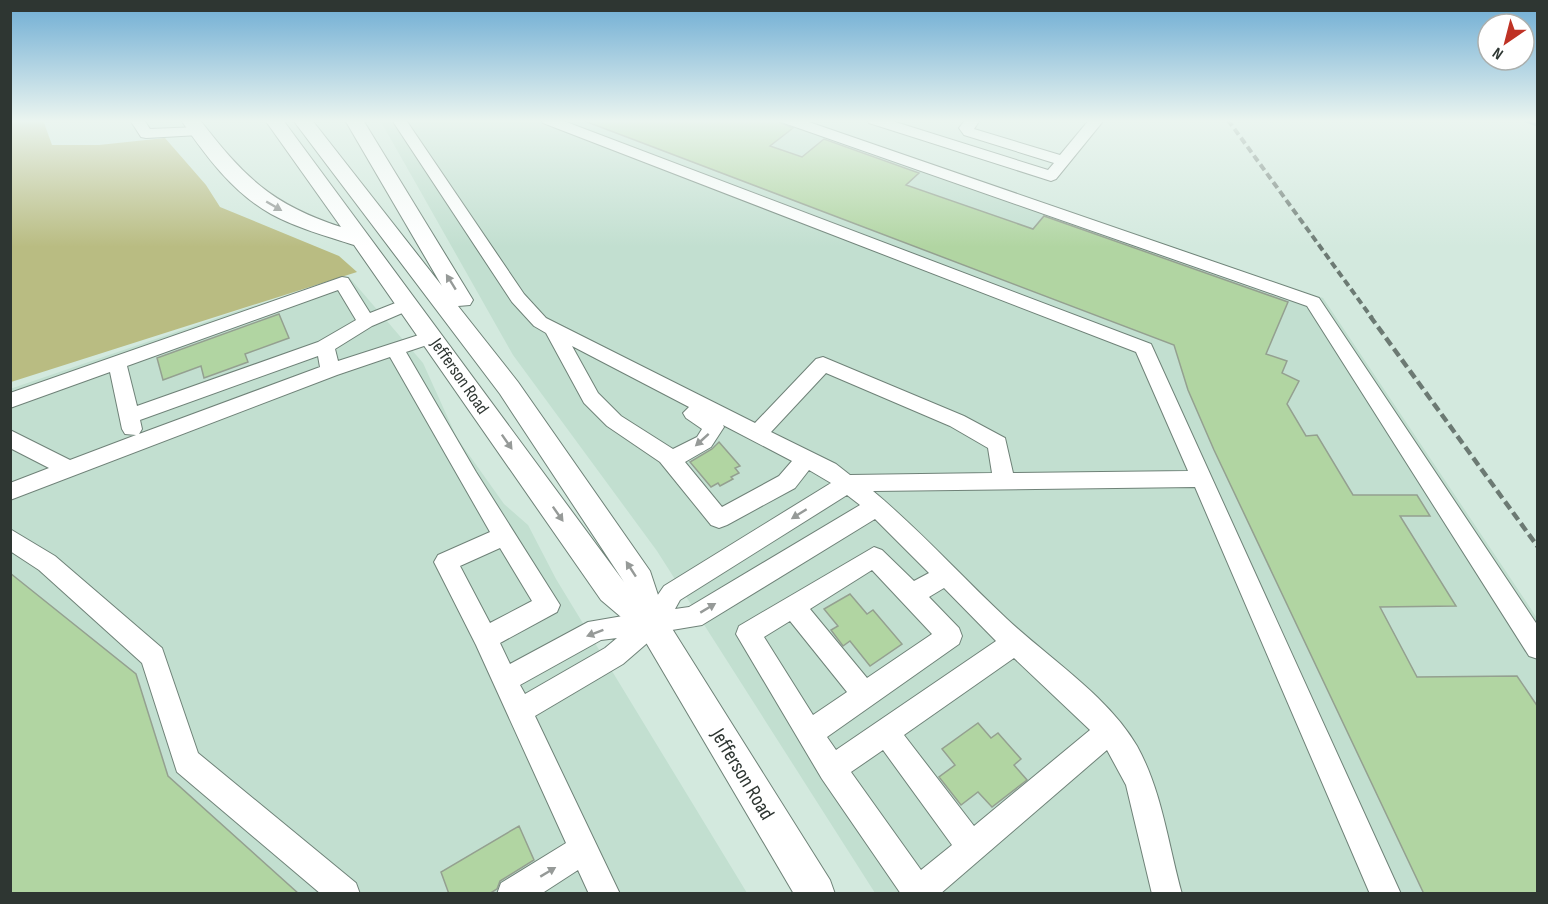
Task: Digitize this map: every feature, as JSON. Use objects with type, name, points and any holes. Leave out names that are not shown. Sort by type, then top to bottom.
[{"type":"main road","points":[[223,162],[267,202],[313,224],[363,241]]},
{"type":"main road","name":"Jefferson Road","points":[[305,162],[612,591],[652,624]]},
{"type":"main road","name":"Jefferson Road","points":[[335,162],[509,388],[639,580],[652,624],[816,894]]},
{"type":"main road","points":[[379,162],[496,355],[509,388]]},
{"type":"lane","points":[[427,162],[531,315],[555,332],[758,434],[849,483],[877,506],[1014,643],[1043,666],[1108,732],[1126,754],[1137,779],[1167,894]]},
{"type":"lane","points":[[658,162],[1144,348],[1386,894]]},
{"type":"lane","points":[[910,162],[1313,302],[1538,648]]},
{"type":"lane","points":[[1007,162],[1051,176],[1062,162]]},
{"type":"lane","points":[[10,401],[342,282],[366,322]]},
{"type":"lane","points":[[129,416],[325,346],[366,322],[408,304]]},
{"type":"lane","points":[[555,332],[591,398],[614,421],[670,460],[719,519],[787,482],[806,459]]},
{"type":"lane","points":[[10,492],[330,369],[432,337]]},
{"type":"lane","points":[[325,346],[330,369]]},
{"type":"lane","points":[[394,348],[468,478],[548,605],[485,638]]},
{"type":"lane","points":[[566,352],[691,412],[714,427],[704,442],[670,460]]},
{"type":"lane","points":[[117,362],[135,444]]},
{"type":"lane","points":[[758,434],[823,364],[964,424],[998,444],[1004,482]]},
{"type":"lane","points":[[10,438],[69,469]]},
{"type":"lane","points":[[519,712],[614,656],[652,624],[672,593],[849,483],[1203,478]]},
{"type":"lane","points":[[504,681],[597,630],[693,617],[877,506]]},
{"type":"lane","points":[[505,536],[446,562],[485,638],[604,894]]},
{"type":"lane","points":[[10,538],[47,563],[153,656],[187,762],[345,894]]},
{"type":"lane","points":[[810,733],[950,636],[874,557],[748,634],[832,769],[919,893],[1108,732]]},
{"type":"lane","points":[[912,595],[946,574]]},
{"type":"lane","points":[[793,607],[865,695]]},
{"type":"lane","points":[[832,769],[1014,643]]},
{"type":"lane","points":[[886,732],[972,847]]},
{"type":"lane","points":[[512,894],[583,850]]},
{"type":"shaded area","points":[[404,162],[928,162],[1323,298],[1537,618],[1537,893],[875,893],[657,551],[513,355]]},
{"type":"shaded area","points":[[349,277],[423,363],[457,438],[504,504],[528,525],[556,579],[747,893],[11,893],[10,389],[243,309]]},
{"type":"green space","points":[[11,162],[186,162],[206,185],[220,207],[339,256],[357,272],[11,382]]},
{"type":"building","points":[[693,162],[889,162],[919,173],[906,185],[1033,229],[1044,216],[1288,302],[1266,354],[1287,361],[1282,373],[1299,381],[1287,404],[1306,436],[1317,435],[1353,495],[1417,495],[1430,516],[1400,516],[1456,606],[1380,607],[1417,677],[1517,676],[1538,707],[1538,894],[1424,894],[1214,450],[1188,390],[1174,345]]},
{"type":"building","points":[[279,314],[289,338],[245,354],[248,362],[204,378],[201,366],[163,380],[157,358]]},
{"type":"building","points":[[719,442],[740,466],[735,468],[739,473],[720,486],[718,483],[711,487],[690,462]]},
{"type":"building","points":[[10,573],[136,674],[168,776],[299,894],[10,894]]},
{"type":"building","points":[[850,594],[867,614],[873,610],[902,644],[870,666],[850,641],[843,646],[831,630],[838,626],[824,609]]},
{"type":"building","points":[[978,723],[991,738],[998,733],[1021,759],[1014,765],[1027,780],[992,807],[978,792],[961,805],[939,777],[955,765],[942,749]]},
{"type":"building","points":[[519,826],[534,860],[500,881],[497,889],[489,894],[449,894],[441,872]]},
{"type":"railway","points":[[1259,162],[1372,318]]},
{"type":"railway","points":[[1370,316],[1538,547]]}]
